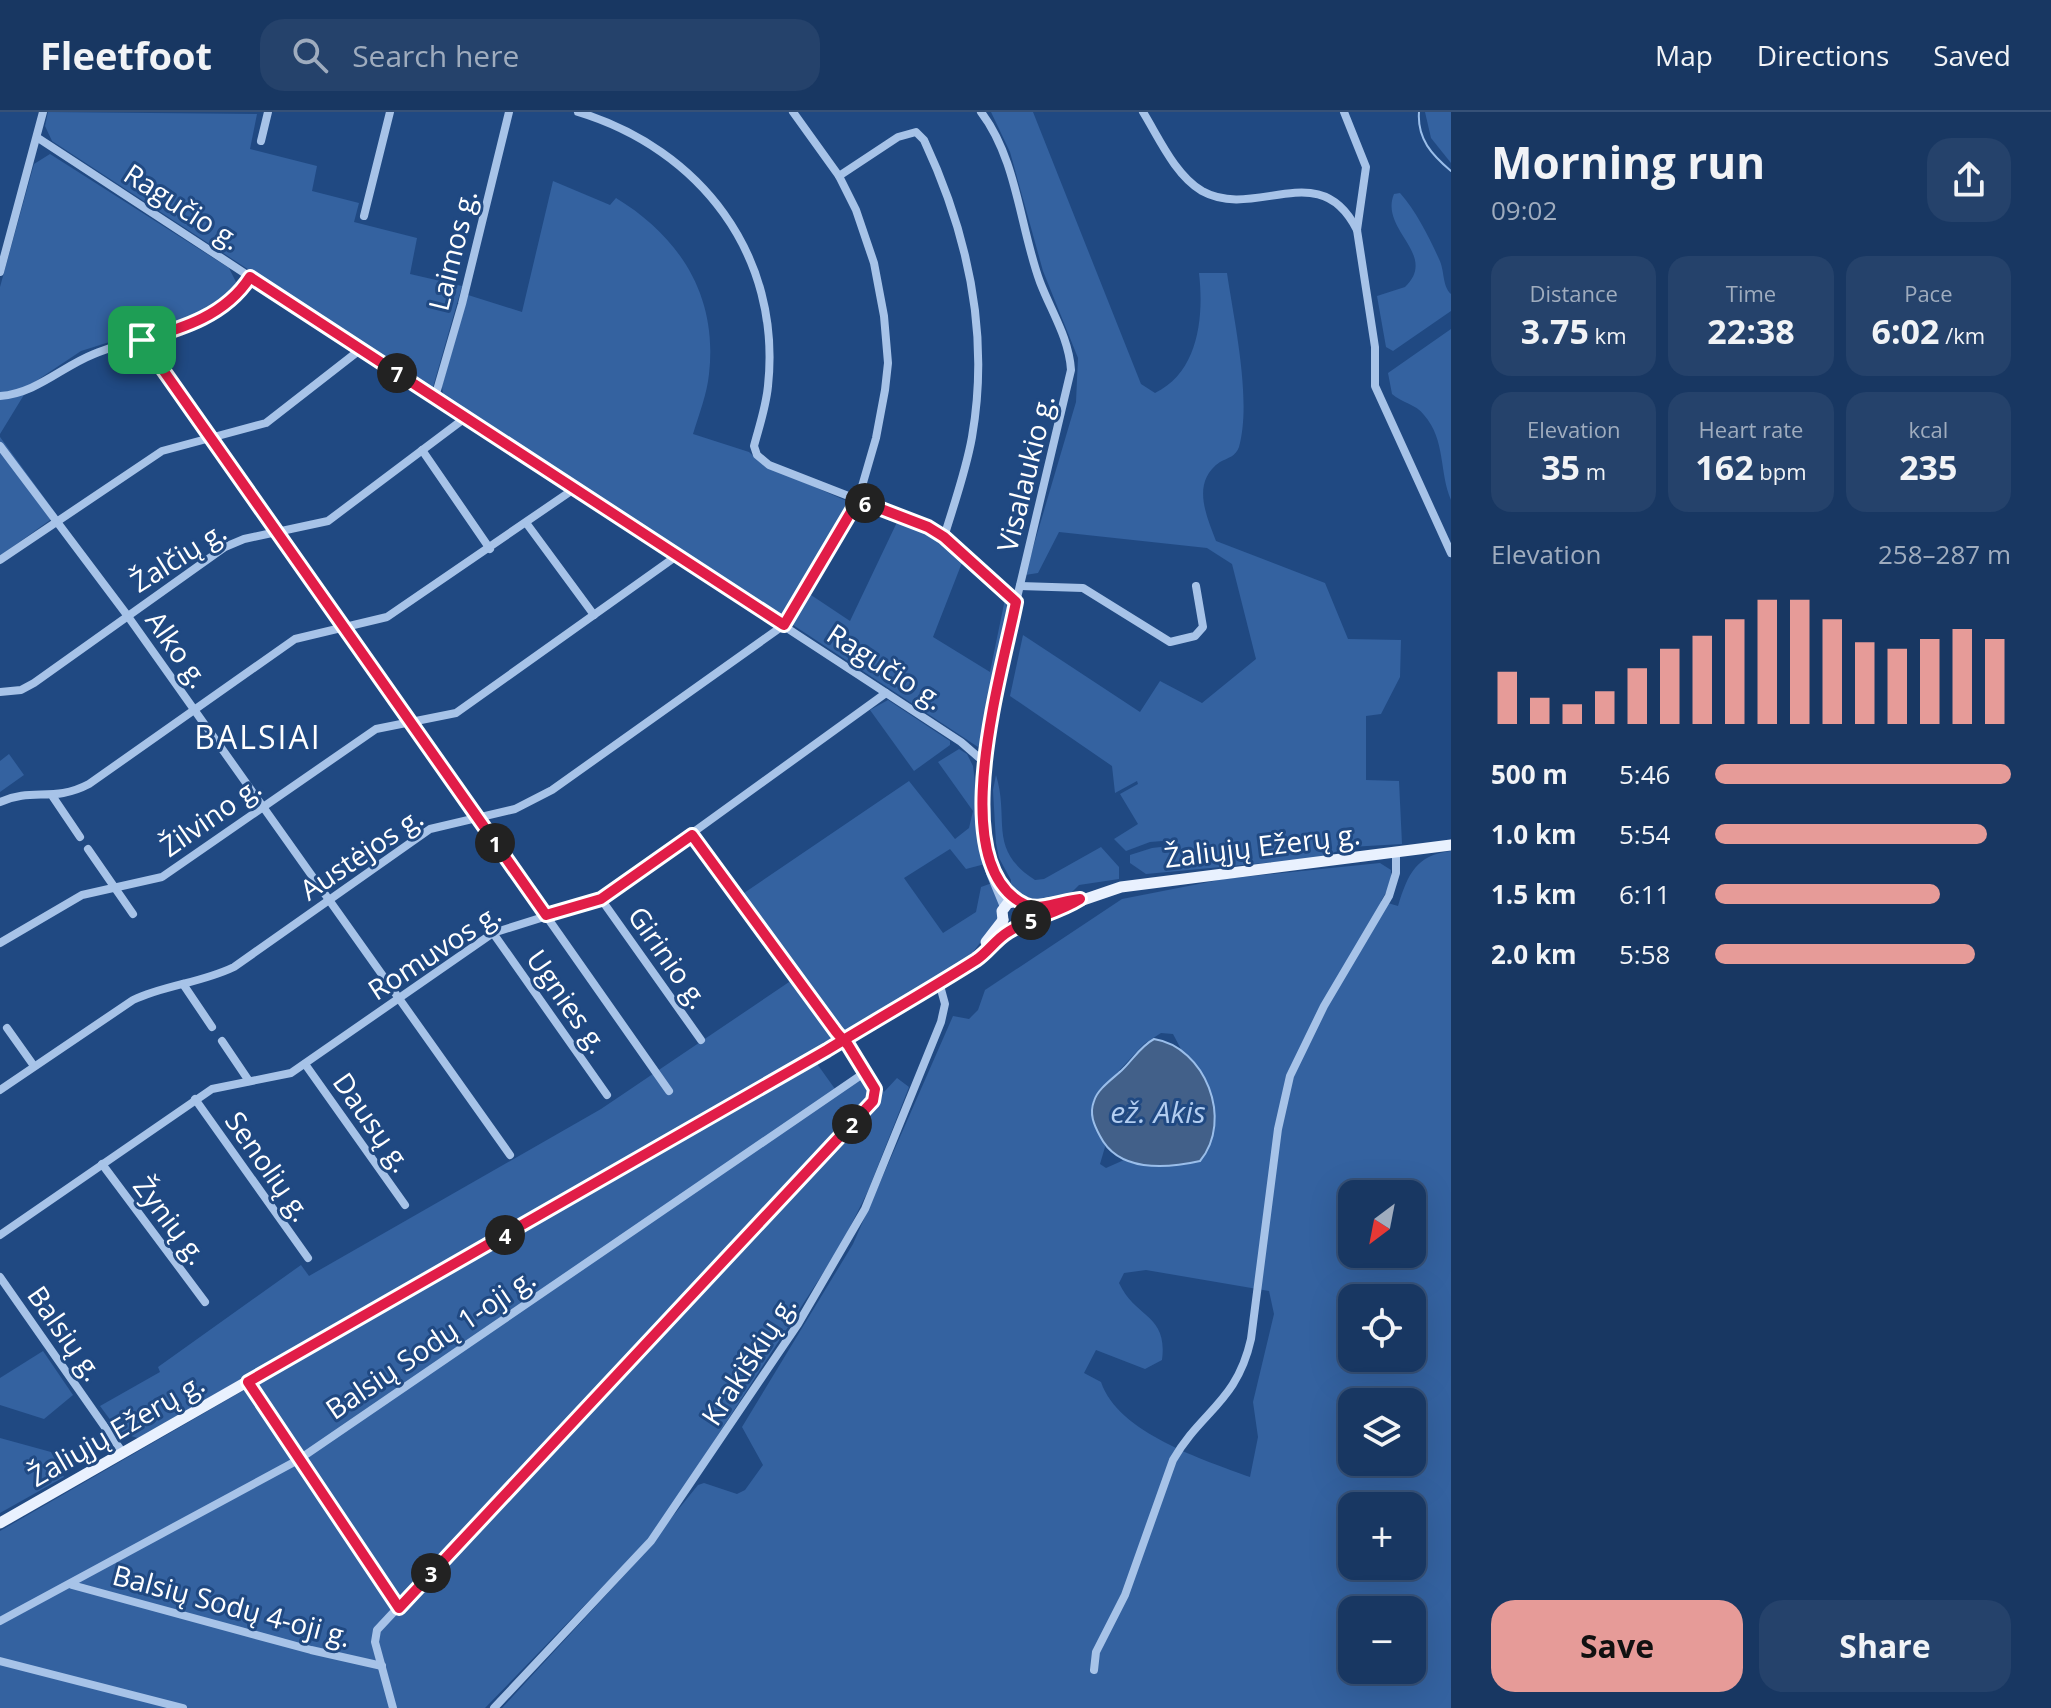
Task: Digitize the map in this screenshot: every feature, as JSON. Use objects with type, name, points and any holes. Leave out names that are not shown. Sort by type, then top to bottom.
[{"type":"main road","name":"Žaliųjų Ežerų g.","points":[[0,1523],[844,1040],[939,982],[1029,921],[1080,899],[1121,887],[1451,845]]},
{"type":"main road","name":"Žaliųjų Ežerų g.","points":[[1004,907],[1080,899]]},
{"type":"main road","points":[[1023,904],[1029,921]]},
{"type":"main road","points":[[1004,907],[1003,920],[1014,929]]},
{"type":"main road","name":"Žaliųjų Ežerų g.","points":[[962,967],[1003,920]]},
{"type":"street","points":[[0,272],[43,112]]},
{"type":"street","points":[[261,141],[268,112]]},
{"type":"street","points":[[364,216],[390,112]]},
{"type":"street","name":"Laimos g.","points":[[435,397],[462,304],[509,112]]},
{"type":"street","points":[[578,112],[621,127],[665,153],[722,210],[753,267],[768,328],[768,390],[754,450],[769,465],[928,527],[944,537],[1016,602]]},
{"type":"street","points":[[784,625],[858,500],[881,416],[887,344],[874,263],[856,210],[839,176],[793,112]]},
{"type":"street","name":"Visalaukio g.","points":[[981,112],[999,143],[1040,280],[1070,353],[1069,387],[1016,602],[984,762],[987,857],[1004,907]]},
{"type":"street","points":[[1143,112],[1179,170],[1200,190],[1227,199],[1300,193],[1326,195],[1344,207],[1357,230]]},
{"type":"street","points":[[1344,112],[1366,167],[1357,230],[1375,347],[1375,386],[1451,553]]},
{"type":"street","points":[[839,176],[898,137],[916,132],[924,140],[957,218],[972,293],[978,376],[972,437],[944,537]]},
{"type":"street","name":"Ragučio g.","points":[[38,138],[678,555],[961,742],[984,762]]},
{"type":"street","points":[[0,396],[24,393],[92,354],[186,328],[236,296],[250,277]]},
{"type":"street","points":[[142,340],[669,1091]]},
{"type":"street","points":[[0,560],[162,451],[266,423],[361,349]]},
{"type":"street","name":"Žalčių g.","points":[[0,692],[21,690],[34,683],[225,547],[244,539],[328,521],[465,418]]},
{"type":"street","name":"Alko g.","points":[[0,446],[58,519],[510,1155]]},
{"type":"street","points":[[422,450],[490,549]]},
{"type":"street","points":[[0,802],[27,795],[53,797],[89,784],[295,639],[387,617],[574,489]]},
{"type":"street","points":[[527,524],[594,615]]},
{"type":"street","name":"Žilvino g.","points":[[0,943],[71,900],[162,877],[376,729],[456,713],[678,555]]},
{"type":"street","points":[[1020,586],[1083,588],[1170,642],[1195,636],[1203,627],[1196,586]]},
{"type":"street","name":"Austėjos g.","points":[[0,1090],[133,1000],[208,979],[234,967],[430,829],[515,809],[552,790],[784,625]]},
{"type":"street","name":"Romuvos g.","points":[[0,1235],[212,1089],[291,1073],[493,933],[601,899],[886,693]]},
{"type":"street","points":[[53,797],[80,837]]},
{"type":"street","points":[[393,1708],[375,1635],[873,1101],[875,1089],[867,1071],[692,835]]},
{"type":"street","points":[[88,849],[133,914]]},
{"type":"street","points":[[1094,1670],[1096,1652],[1125,1595],[1173,1460],[1182,1445],[1229,1395],[1244,1367],[1251,1339],[1278,1129],[1290,1076],[1324,1006],[1389,896],[1396,873],[1396,853]]},
{"type":"street","name":"Visalaukio g.","points":[[987,857],[1005,888],[1023,904]]},
{"type":"street","name":"Girinio g.","points":[[601,899],[701,1040]]},
{"type":"street","name":"Ugnies g.","points":[[493,933],[607,1095]]},
{"type":"street","name":"Krakiškių g.","points":[[494,1708],[651,1541],[702,1471],[827,1278],[865,1209],[941,1022],[945,1004],[939,982]]},
{"type":"street","points":[[183,984],[212,1027]]},
{"type":"street","points":[[7,1028],[34,1066]]},
{"type":"street","points":[[222,1041],[249,1081]]},
{"type":"street","name":"Dausų g.","points":[[305,1064],[405,1205]]},
{"type":"street","name":"Balsių Sodų 1-oji g.","points":[[0,1621],[298,1460],[867,1071]]},
{"type":"street","name":"Senolių g.","points":[[195,1099],[308,1258]]},
{"type":"street","name":"Žynių g.","points":[[102,1164],[205,1302]]},
{"type":"street","name":"Balsių g.","points":[[0,1277],[123,1453]]},
{"type":"street","points":[[248,1382],[399,1608]]},
{"type":"street","name":"Balsių Sodų 4-oji g.","points":[[71,1585],[311,1650],[382,1666]]},
{"type":"street","points":[[0,1661],[183,1708]]},
{"type":"shaded area","points":[[48,112],[257,114],[250,149],[317,166],[312,191],[359,203],[354,222],[417,238],[410,274],[462,286],[433,387],[428,387],[52,141],[45,126]]},
{"type":"shaded area","points":[[991,112],[1033,112],[1141,384],[1155,393],[1170,384],[1181,371],[1190,357],[1199,324],[1199,273],[1227,273],[1243,384],[1243,428],[1236,453],[1220,462],[1206,479],[1203,499],[1208,520],[1216,541],[1325,583],[1348,639],[1401,640],[1400,677],[1381,714],[1366,716],[1366,780],[1399,781],[1402,844],[1350,847],[1317,858],[1146,874],[1130,863],[1130,855],[1178,845],[1175,840],[1150,842],[1126,851],[1114,839],[1138,824],[1120,794],[1138,784],[1137,781],[1115,793],[1112,766],[1010,696],[1023,635],[1140,712],[1160,681],[1202,703],[1256,659],[1232,564],[1207,548],[1059,532],[1038,573],[1025,575],[1076,402],[1078,358],[1043,271],[1010,152]]},
{"type":"shaded area","points":[[1425,112],[1451,112],[1451,163],[1431,138]]},
{"type":"shaded area","points":[[50,154],[229,268],[238,286],[195,315],[81,351],[30,385],[0,434],[0,287],[34,164]]},
{"type":"shaded area","points":[[553,181],[610,205],[616,198],[659,231],[690,271],[707,319],[710,346],[708,382],[693,434],[749,452],[762,464],[849,502],[850,506],[782,617],[443,395],[442,386],[468,295],[522,312]]},
{"type":"shaded area","points":[[1400,193],[1417,216],[1439,259],[1446,287],[1451,294],[1451,311],[1393,351],[1386,347],[1377,296],[1405,287],[1414,275],[1416,264],[1394,219],[1394,194]]},
{"type":"shaded area","points":[[1451,329],[1451,500],[1436,435],[1417,408],[1392,394],[1388,373]]},
{"type":"shaded area","points":[[0,437],[57,515],[0,556]]},
{"type":"shaded area","points":[[899,518],[943,541],[963,560],[933,637],[990,672],[1005,599],[1009,615],[983,741],[978,747],[790,623],[808,593],[850,621]]},
{"type":"shaded area","points":[[888,700],[950,741],[950,745],[914,771],[870,710]]},
{"type":"shaded area","points":[[959,749],[967,754],[973,766],[985,864],[966,869],[950,849],[904,878],[943,933],[976,912],[981,887],[992,883],[1000,902],[997,921],[970,956],[851,1030],[138,1438],[120,1433],[100,1406],[160,1372],[158,1367],[301,1265],[309,1276],[601,1109],[798,976],[743,898],[744,893],[909,781],[955,839],[969,828],[973,811],[938,762]]},
{"type":"shaded area","points":[[9,754],[24,775],[0,792],[0,761]]},
{"type":"shaded area","points":[[996,775],[1005,845],[1020,868],[1035,880],[1044,879],[1101,847],[1119,867],[1119,879],[1079,885],[1071,893],[1054,901],[1034,904],[1011,893],[1011,880],[999,858],[996,843],[993,790]]},
{"type":"shaded area","points":[[1451,851],[1451,1708],[502,1708],[631,1568],[698,1485],[704,1483],[737,1494],[745,1490],[763,1465],[742,1427],[853,1244],[953,1016],[969,1019],[978,1010],[985,990],[1122,899],[1224,879],[1380,863],[1391,870],[1391,884],[1381,901],[1398,906],[1415,868],[1429,857]],"holes":[[[1161,1033],[1173,1034],[1182,1051],[1195,1064],[1147,1166],[1124,1160],[1106,1168],[1100,1164],[1105,1147],[1099,1092],[1144,1044]],[[1146,1270],[1269,1291],[1274,1314],[1253,1402],[1258,1437],[1250,1477],[1187,1453],[1143,1430],[1110,1400],[1101,1382],[1084,1373],[1096,1350],[1145,1369],[1162,1360],[1163,1345],[1156,1325],[1126,1295],[1119,1283],[1124,1273]]]},
{"type":"shaded area","points":[[815,1061],[835,1089],[869,1069],[884,1092],[897,1078],[909,1087],[868,1191],[840,1247],[664,1518],[642,1546],[485,1708],[0,1708],[0,1531]]},
{"type":"shaded area","points":[[43,1351],[73,1395],[44,1419],[0,1405],[0,1378]]},
{"type":"shaded area","points":[[0,1438],[51,1452],[64,1477],[0,1513]]},
{"type":"water","name":"ež. Akis","points":[[1154,1039],[1172,1045],[1187,1056],[1200,1070],[1209,1088],[1214,1106],[1214,1126],[1210,1144],[1200,1161],[1172,1166],[1130,1162],[1108,1148],[1094,1124],[1092,1115],[1096,1096]]},
{"type":"waterway","points":[[1419,112],[1420,130],[1427,146],[1451,171]]},
{"type":"district","name":"BALSIAI","points":[[258,736]]},
{"type":"route","points":[[142,340],[186,328],[204,318],[236,296],[250,277],[784,625],[823,564],[858,500],[928,527],[944,537],[1016,602],[984,762],[987,857],[1011,895],[1028,906],[1080,899],[1036,916],[1024,926],[1004,934],[975,961],[844,1040],[248,1382],[399,1608],[873,1101],[875,1089],[867,1071],[844,1040],[837,1034],[692,835],[601,899],[546,915],[142,340]]}]
